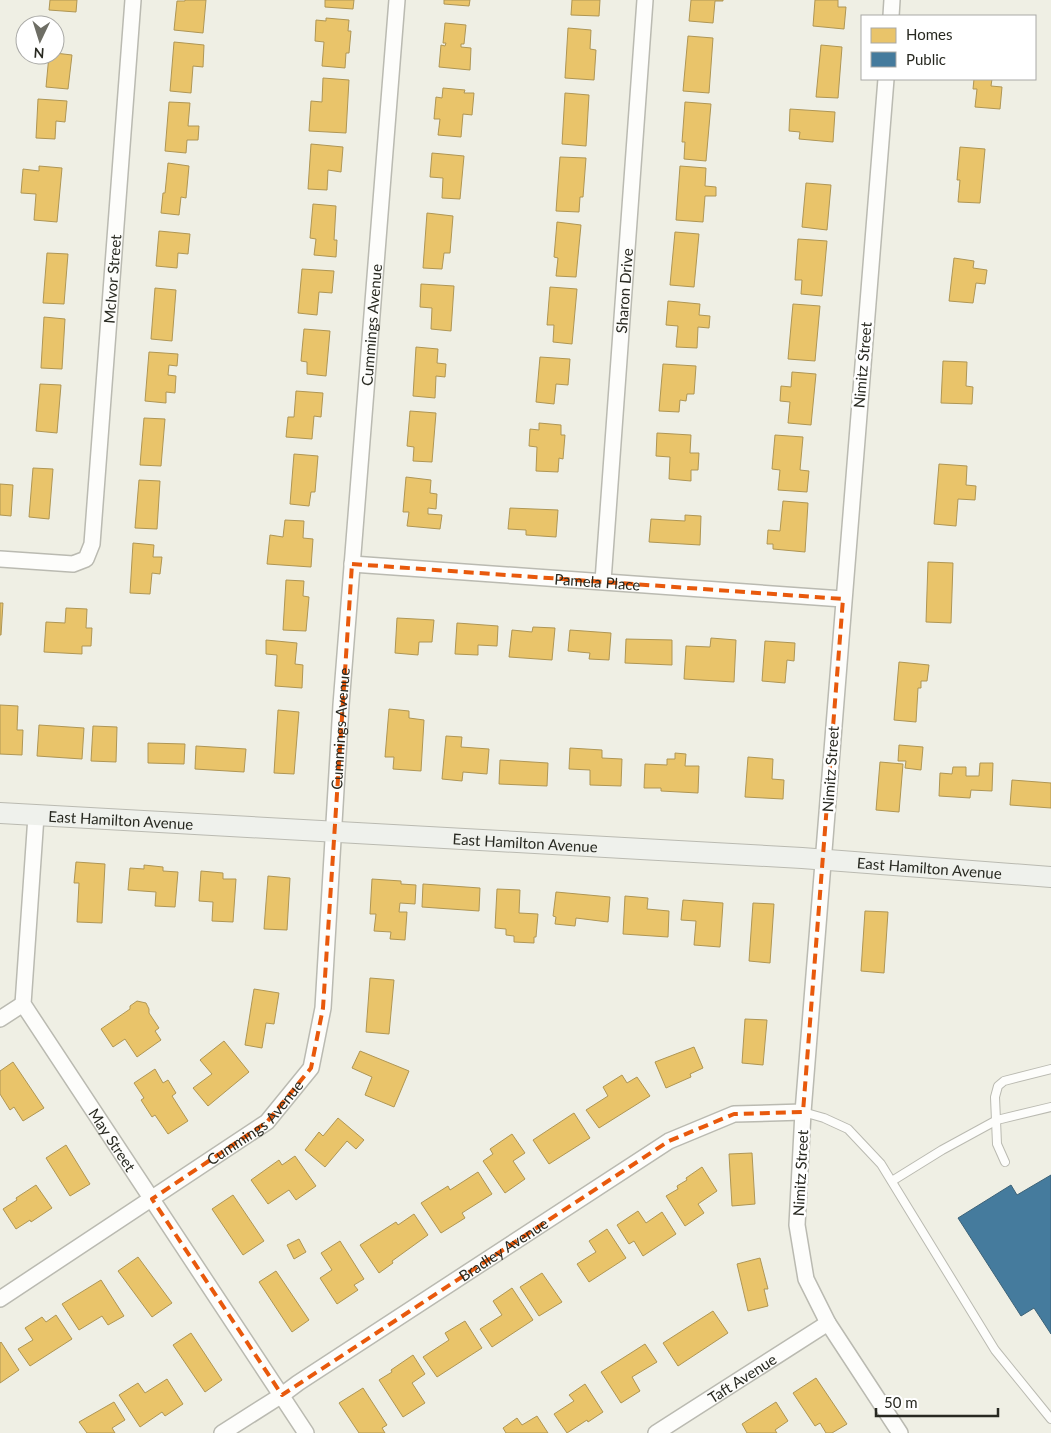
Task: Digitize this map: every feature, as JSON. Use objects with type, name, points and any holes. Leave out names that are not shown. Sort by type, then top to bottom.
[{"type":"street","name":"McIvor Street","points":[[0,560],[73,564],[86,559],[92,544],[133,0]]},
{"type":"street","name":"Cummings Avenue","points":[[0,1299],[267,1122],[311,1068],[323,1008],[332,831],[397,0]]},
{"type":"street","name":"Sharon Drive","points":[[603,581],[645,0]]},
{"type":"street","points":[[891,15],[892,0]]},
{"type":"street","name":"Nimitz Street","points":[[886,80],[803,1112],[798,1225],[806,1279],[828,1323],[900,1433]]},
{"type":"street","name":"Pamela Place","points":[[352,564],[843,599]]},
{"type":"street","name":"East Hamilton Avenue","points":[[0,813],[823,860],[1051,876]]},
{"type":"street","points":[[0,1019],[23,1004],[36,816]]},
{"type":"street","name":"May Street","points":[[23,1004],[306,1433]]},
{"type":"street","name":"Bradley Avenue","points":[[222,1433],[669,1140],[734,1114],[803,1112]]},
{"type":"street","name":"Taft Avenue","points":[[656,1433],[828,1323]]},
{"type":"lane","points":[[1005,1162],[997,1144],[995,1096],[998,1086],[1004,1080],[1051,1069]]},
{"type":"lane","points":[[892,1181],[942,1150],[997,1120],[1051,1107]]},
{"type":"lane","points":[[803,1112],[824,1118],[848,1129],[881,1164],[995,1350],[1051,1419]]},
{"type":"highlighted area","points":[[352,564],[843,599],[803,1112],[734,1114],[669,1141],[282,1395],[152,1199],[267,1122],[311,1068],[323,1008]]},
{"type":"building: Homes","points":[[50,0],[77,0],[76,12],[49,10]]},
{"type":"building: Homes","points":[[206,0],[203,33],[174,30],[177,1]]},
{"type":"building: Homes","points":[[325,0],[354,0],[353,9],[325,7]]},
{"type":"building: Homes","points":[[444,0],[470,0],[469,6],[444,4]]},
{"type":"building: Homes","points":[[572,0],[600,0],[599,16],[571,15]]},
{"type":"building: Homes","points":[[691,0],[723,1],[715,1],[713,23],[689,21]]},
{"type":"building: Homes","points":[[815,0],[838,0],[838,7],[846,7],[844,29],[813,26]]},
{"type":"building: Homes","points":[[326,18],[349,20],[348,31],[351,31],[349,53],[346,53],[345,68],[322,66],[324,42],[315,41],[316,20],[326,21]]},
{"type":"building: Homes","points":[[445,23],[466,25],[464,44],[461,44],[461,47],[471,48],[470,70],[439,67],[441,45],[445,46],[446,43],[443,43]]},
{"type":"building: Homes","points":[[568,28],[591,30],[590,49],[596,50],[594,80],[565,78]]},
{"type":"building: Homes","points":[[688,36],[713,38],[709,93],[683,91]]},
{"type":"building: Homes","points":[[174,42],[204,45],[203,67],[193,66],[191,93],[170,91]]},
{"type":"building: Homes","points":[[821,45],[842,47],[838,98],[816,97]]},
{"type":"building: Homes","points":[[65,54],[72,55],[68,89],[46,87],[48,65],[65,65]]},
{"type":"building: Homes","points":[[323,78],[349,80],[346,133],[309,131],[311,101],[322,102]]},
{"type":"building: Homes","points":[[974,80],[992,80],[991,86],[1002,87],[1000,109],[975,107],[977,89],[973,89]]},
{"type":"building: Homes","points":[[443,88],[465,90],[464,93],[474,93],[472,115],[463,114],[461,137],[438,135],[440,119],[434,119],[436,97],[442,98]]},
{"type":"building: Homes","points":[[565,93],[589,95],[586,146],[562,144]]},
{"type":"building: Homes","points":[[38,99],[67,101],[65,122],[56,121],[55,139],[36,138]]},
{"type":"building: Homes","points":[[169,102],[190,103],[188,126],[199,126],[198,140],[187,140],[186,153],[165,151]]},
{"type":"building: Homes","points":[[685,102],[711,104],[706,161],[684,159],[685,142],[682,142]]},
{"type":"building: Homes","points":[[790,109],[835,112],[833,142],[799,139],[800,132],[789,131]]},
{"type":"building: Homes","points":[[311,144],[343,147],[341,172],[328,170],[327,190],[308,189]]},
{"type":"building: Homes","points":[[960,147],[985,149],[980,203],[958,202],[960,180],[957,180]]},
{"type":"building: Homes","points":[[432,153],[464,156],[460,199],[442,198],[443,178],[430,177]]},
{"type":"building: Homes","points":[[560,157],[586,158],[583,197],[580,197],[579,212],[556,211]]},
{"type":"building: Homes","points":[[168,163],[189,166],[186,198],[181,197],[179,215],[161,213]]},
{"type":"building: Homes","points":[[39,166],[62,168],[57,222],[34,220],[36,194],[21,193],[23,169],[39,171]]},
{"type":"building: Homes","points":[[680,166],[706,168],[705,186],[716,187],[716,196],[705,196],[703,222],[676,220]]},
{"type":"building: Homes","points":[[806,183],[831,185],[827,230],[802,227]]},
{"type":"building: Homes","points":[[313,204],[336,206],[334,240],[337,240],[336,257],[314,255],[316,239],[310,238]]},
{"type":"building: Homes","points":[[427,213],[453,216],[450,253],[444,253],[442,269],[423,268]]},
{"type":"building: Homes","points":[[557,222],[581,225],[576,277],[556,276],[558,258],[554,257]]},
{"type":"building: Homes","points":[[159,231],[190,234],[188,254],[178,253],[177,268],[156,266]]},
{"type":"building: Homes","points":[[675,232],[699,234],[694,287],[670,285]]},
{"type":"building: Homes","points":[[798,239],[827,241],[822,296],[801,294],[802,280],[795,280]]},
{"type":"building: Homes","points":[[47,253],[68,254],[64,304],[43,303]]},
{"type":"building: Homes","points":[[954,258],[974,261],[973,268],[987,270],[985,284],[976,283],[973,303],[949,301]]},
{"type":"building: Homes","points":[[302,269],[334,271],[332,293],[319,292],[317,315],[298,313]]},
{"type":"building: Homes","points":[[421,284],[454,286],[451,331],[431,329],[432,308],[420,307]]},
{"type":"building: Homes","points":[[550,287],[577,289],[572,344],[553,342],[554,325],[547,325]]},
{"type":"building: Homes","points":[[155,288],[176,290],[172,341],[151,339]]},
{"type":"building: Homes","points":[[668,301],[700,304],[699,315],[710,316],[709,328],[698,327],[697,348],[676,347],[678,326],[666,325]]},
{"type":"building: Homes","points":[[793,304],[820,306],[815,361],[788,359]]},
{"type":"building: Homes","points":[[44,317],[65,319],[62,369],[41,368]]},
{"type":"building: Homes","points":[[304,329],[330,331],[326,376],[307,374],[307,362],[301,361]]},
{"type":"building: Homes","points":[[416,347],[438,349],[437,363],[446,364],[445,377],[436,376],[435,398],[413,396]]},
{"type":"building: Homes","points":[[149,352],[178,354],[177,366],[169,365],[168,375],[176,376],[175,393],[166,392],[166,403],[145,401]]},
{"type":"building: Homes","points":[[540,357],[570,359],[568,385],[556,384],[554,404],[536,402]]},
{"type":"building: Homes","points":[[943,361],[967,362],[966,386],[973,387],[972,404],[941,403]]},
{"type":"building: Homes","points":[[663,364],[696,366],[694,394],[687,394],[686,401],[680,400],[679,412],[659,411]]},
{"type":"building: Homes","points":[[792,372],[816,374],[811,425],[788,423],[790,402],[780,401],[781,386],[791,387]]},
{"type":"building: Homes","points":[[40,384],[61,385],[57,433],[36,431]]},
{"type":"building: Homes","points":[[296,391],[323,393],[321,417],[314,416],[312,439],[286,437],[288,417],[294,417]]},
{"type":"building: Homes","points":[[410,411],[436,413],[432,462],[413,461],[414,447],[407,446]]},
{"type":"building: Homes","points":[[144,418],[165,419],[161,466],[140,465]]},
{"type":"building: Homes","points":[[539,423],[561,425],[561,435],[565,435],[563,459],[559,458],[558,472],[536,471],[537,447],[529,446],[530,429],[539,430]]},
{"type":"building: Homes","points":[[657,433],[691,435],[690,453],[699,453],[698,470],[691,470],[691,481],[669,479],[670,457],[656,456]]},
{"type":"building: Homes","points":[[775,435],[803,437],[800,470],[809,471],[807,492],[778,490],[780,470],[772,469]]},
{"type":"building: Homes","points":[[294,454],[318,456],[315,492],[311,492],[309,506],[290,504]]},
{"type":"building: Homes","points":[[939,464],[967,466],[966,485],[976,486],[975,500],[958,499],[956,526],[934,524]]},
{"type":"building: Homes","points":[[33,468],[53,469],[49,519],[29,517]]},
{"type":"building: Homes","points":[[406,477],[431,480],[430,493],[437,494],[436,509],[428,508],[428,514],[442,515],[440,529],[407,526],[409,512],[403,512]]},
{"type":"building: Homes","points":[[139,480],[160,481],[157,529],[135,528]]},
{"type":"building: Homes","points":[[0,484],[13,485],[11,516],[0,515]]},
{"type":"building: Homes","points":[[783,501],[808,503],[805,552],[773,549],[773,544],[767,544],[768,530],[780,531]]},
{"type":"building: Homes","points":[[510,508],[558,510],[556,537],[526,535],[526,530],[508,529]]},
{"type":"building: Homes","points":[[685,515],[701,516],[700,545],[649,542],[651,519],[685,521]]},
{"type":"building: Homes","points":[[285,520],[304,521],[303,538],[313,539],[311,567],[267,564],[270,535],[283,537]]},
{"type":"building: Homes","points":[[133,543],[154,545],[153,557],[162,557],[160,574],[152,573],[150,594],[130,593]]},
{"type":"building: Homes","points":[[928,562],[953,563],[951,623],[926,622]]},
{"type":"building: Homes","points":[[286,580],[304,581],[303,596],[309,597],[306,631],[283,630]]},
{"type":"building: Homes","points":[[0,603],[3,603],[1,635],[0,635]]},
{"type":"building: Homes","points":[[66,608],[87,609],[86,628],[92,628],[91,646],[82,646],[82,654],[44,652],[46,622],[65,623]]},
{"type":"building: Homes","points":[[397,618],[434,620],[432,642],[419,642],[418,655],[395,653]]},
{"type":"building: Homes","points":[[457,623],[498,626],[497,646],[478,645],[478,655],[455,654]]},
{"type":"building: Homes","points":[[533,627],[555,628],[552,660],[509,657],[512,630],[532,632]]},
{"type":"building: Homes","points":[[570,630],[611,633],[609,660],[589,659],[590,653],[568,651]]},
{"type":"building: Homes","points":[[711,638],[736,640],[734,682],[684,679],[686,646],[710,647]]},
{"type":"building: Homes","points":[[626,639],[672,640],[672,665],[625,663]]},
{"type":"building: Homes","points":[[266,640],[297,643],[295,664],[303,665],[302,688],[275,686],[277,655],[266,654]]},
{"type":"building: Homes","points":[[765,641],[795,643],[794,661],[787,660],[785,683],[762,681]]},
{"type":"building: Homes","points":[[899,662],[929,665],[927,681],[921,681],[921,688],[918,688],[916,722],[894,720]]},
{"type":"building: Homes","points":[[0,705],[18,706],[17,730],[23,730],[22,755],[0,754]]},
{"type":"building: Homes","points":[[389,709],[409,711],[409,718],[424,720],[421,771],[393,769],[394,757],[385,757]]},
{"type":"building: Homes","points":[[278,710],[299,712],[294,774],[274,773]]},
{"type":"building: Homes","points":[[39,725],[84,728],[82,759],[37,756]]},
{"type":"building: Homes","points":[[93,726],[117,727],[116,762],[91,761]]},
{"type":"building: Homes","points":[[446,736],[462,737],[461,747],[489,749],[487,774],[463,772],[462,781],[442,779]]},
{"type":"building: Homes","points":[[148,743],[185,744],[184,764],[148,763]]},
{"type":"building: Homes","points":[[899,745],[923,747],[921,770],[905,768],[906,761],[898,761]]},
{"type":"building: Homes","points":[[196,746],[246,749],[244,772],[195,769]]},
{"type":"building: Homes","points":[[570,748],[602,750],[602,758],[622,759],[621,786],[590,785],[590,770],[569,769]]},
{"type":"building: Homes","points":[[675,753],[686,754],[685,766],[699,766],[698,793],[661,791],[661,788],[644,788],[645,764],[667,765],[667,759],[675,759]]},
{"type":"building: Homes","points":[[748,757],[773,759],[772,779],[784,780],[783,799],[745,797]]},
{"type":"building: Homes","points":[[500,760],[548,763],[547,786],[499,784]]},
{"type":"building: Homes","points":[[880,762],[903,764],[899,812],[876,810]]},
{"type":"building: Homes","points":[[980,763],[993,763],[992,791],[971,790],[970,798],[939,796],[940,773],[952,774],[953,767],[966,767],[966,776],[979,776]]},
{"type":"building: Homes","points":[[1012,780],[1051,783],[1051,808],[1010,805]]},
{"type":"building: Homes","points":[[76,862],[105,864],[102,923],[77,922],[79,883],[74,883]]},
{"type":"building: Homes","points":[[144,865],[163,867],[163,871],[178,872],[175,907],[155,906],[156,892],[128,890],[130,868],[144,869]]},
{"type":"building: Homes","points":[[201,871],[223,873],[223,879],[236,879],[233,922],[212,921],[213,902],[199,901]]},
{"type":"building: Homes","points":[[268,876],[290,878],[287,930],[264,929]]},
{"type":"building: Homes","points":[[372,879],[401,881],[401,884],[416,885],[415,904],[400,903],[399,912],[407,912],[405,940],[390,939],[391,932],[374,931],[376,914],[370,914]]},
{"type":"building: Homes","points":[[423,884],[480,888],[479,911],[422,907]]},
{"type":"building: Homes","points":[[497,889],[520,890],[519,913],[538,914],[534,943],[514,942],[514,936],[506,935],[506,929],[495,928]]},
{"type":"building: Homes","points":[[556,892],[610,897],[608,922],[576,918],[575,926],[555,924],[556,917],[553,916]]},
{"type":"building: Homes","points":[[625,896],[648,898],[647,909],[669,911],[668,937],[623,934]]},
{"type":"building: Homes","points":[[683,900],[723,903],[720,947],[694,945],[696,921],[681,920]]},
{"type":"building: Homes","points":[[753,903],[774,904],[770,963],[749,961]]},
{"type":"building: Homes","points":[[865,911],[888,912],[884,973],[861,971]]},
{"type":"building: Homes","points":[[370,978],[394,980],[389,1034],[366,1032]]},
{"type":"building: Homes","points":[[254,989],[279,993],[274,1024],[266,1023],[262,1048],[245,1045]]},
{"type":"building: Homes","points":[[137,1001],[146,1003],[149,1013],[159,1028],[155,1031],[161,1040],[137,1057],[125,1039],[113,1047],[101,1029],[130,1009],[130,1006]]},
{"type":"building: Homes","points":[[745,1019],[767,1020],[763,1065],[742,1063]]},
{"type":"building: Homes","points":[[224,1041],[249,1072],[208,1106],[193,1088],[212,1074],[200,1060]]},
{"type":"building: Homes","points":[[694,1047],[703,1068],[690,1074],[691,1077],[666,1088],[655,1062]]},
{"type":"building: Homes","points":[[360,1051],[409,1071],[394,1107],[365,1095],[372,1077],[352,1068]]},
{"type":"building: Homes","points":[[13,1062],[44,1108],[23,1121],[14,1107],[10,1110],[0,1094],[0,1071]]},
{"type":"building: Homes","points":[[155,1069],[163,1083],[168,1080],[176,1093],[172,1096],[188,1121],[168,1134],[155,1115],[152,1117],[141,1100],[144,1098],[134,1083]]},
{"type":"building: Homes","points":[[622,1075],[627,1083],[637,1077],[650,1096],[599,1128],[586,1110],[608,1096],[603,1087]]},
{"type":"building: Homes","points":[[574,1113],[590,1138],[549,1164],[533,1140]]},
{"type":"building: Homes","points":[[338,1118],[364,1140],[356,1149],[347,1141],[325,1167],[305,1150],[319,1132],[323,1136]]},
{"type":"building: Homes","points":[[512,1134],[525,1153],[513,1161],[525,1179],[505,1193],[483,1161],[493,1154],[490,1149]]},
{"type":"building: Homes","points":[[66,1145],[90,1184],[70,1196],[46,1158]]},
{"type":"building: Homes","points":[[752,1153],[755,1204],[732,1206],[729,1154]]},
{"type":"building: Homes","points":[[295,1156],[316,1186],[296,1200],[289,1190],[268,1204],[251,1180],[279,1160],[282,1165]]},
{"type":"building: Homes","points":[[702,1167],[717,1191],[698,1204],[704,1213],[685,1226],[666,1196],[678,1189],[677,1186]]},
{"type":"building: Homes","points":[[478,1172],[492,1194],[462,1213],[465,1218],[441,1233],[421,1203],[448,1186],[450,1190]]},
{"type":"building: Homes","points":[[36,1185],[52,1208],[31,1222],[30,1220],[16,1229],[3,1209]]},
{"type":"building: Homes","points":[[233,1195],[264,1241],[243,1255],[212,1209]]},
{"type":"building: Homes","points":[[638,1211],[646,1223],[662,1212],[676,1234],[643,1256],[634,1241],[629,1244],[617,1225]]},
{"type":"building: Homes","points":[[414,1214],[428,1235],[392,1261],[393,1263],[379,1273],[360,1245],[396,1222],[398,1225]]},
{"type":"building: Homes","points":[[607,1229],[626,1258],[589,1282],[577,1264],[596,1252],[589,1241]]},
{"type":"building: Homes","points":[[299,1239],[306,1252],[294,1259],[287,1245]]},
{"type":"building: Homes","points":[[340,1241],[364,1279],[354,1285],[358,1290],[337,1304],[320,1278],[332,1270],[321,1253]]},
{"type":"building: Homes","points":[[138,1257],[172,1303],[152,1317],[118,1271]]},
{"type":"building: Homes","points":[[760,1258],[768,1289],[764,1289],[768,1306],[748,1311],[737,1264]]},
{"type":"building: Homes","points":[[276,1271],[309,1320],[292,1332],[259,1282]]},
{"type":"building: Homes","points":[[542,1273],[562,1302],[539,1316],[520,1287]]},
{"type":"building: Homes","points":[[101,1280],[124,1316],[108,1325],[102,1316],[79,1330],[62,1304]]},
{"type":"building: Homes","points":[[512,1288],[533,1320],[492,1347],[480,1329],[502,1315],[493,1301]]},
{"type":"building: Homes","points":[[713,1311],[728,1333],[678,1366],[663,1343]]},
{"type":"building: Homes","points":[[56,1315],[72,1339],[30,1366],[18,1349],[33,1340],[25,1328],[42,1317],[46,1322]]},
{"type":"building: Homes","points":[[465,1321],[482,1348],[437,1377],[423,1357],[449,1340],[445,1333]]},
{"type":"building: Homes","points":[[191,1333],[222,1380],[205,1392],[173,1345]]},
{"type":"building: Homes","points":[[0,1343],[19,1370],[0,1383]]},
{"type":"building: Homes","points":[[645,1344],[657,1362],[632,1377],[640,1391],[621,1403],[601,1372]]},
{"type":"building: Homes","points":[[413,1355],[425,1374],[412,1383],[425,1403],[403,1417],[379,1380]]},
{"type":"building: Homes","points":[[816,1378],[847,1424],[832,1433],[826,1433],[820,1423],[815,1426],[793,1393]]},
{"type":"building: Homes","points":[[167,1379],[183,1404],[165,1416],[162,1412],[140,1427],[119,1395],[138,1383],[145,1393]]},
{"type":"building: Homes","points":[[585,1384],[603,1412],[567,1433],[554,1414],[574,1401],[569,1395]]},
{"type":"building: Homes","points":[[363,1388],[387,1425],[382,1428],[385,1433],[359,1433],[339,1403]]},
{"type":"building: Homes","points":[[114,1402],[125,1420],[112,1428],[115,1433],[87,1433],[79,1422]]},
{"type":"building: Homes","points":[[776,1402],[788,1421],[775,1430],[777,1433],[747,1433],[742,1424]]},
{"type":"building: Homes","points":[[537,1416],[548,1433],[506,1433],[503,1428],[517,1418],[522,1425]]},
{"type":"building: Public","points":[[1051,1175],[1051,1334],[1034,1308],[1021,1316],[958,1218],[1011,1185],[1017,1195]]}]
